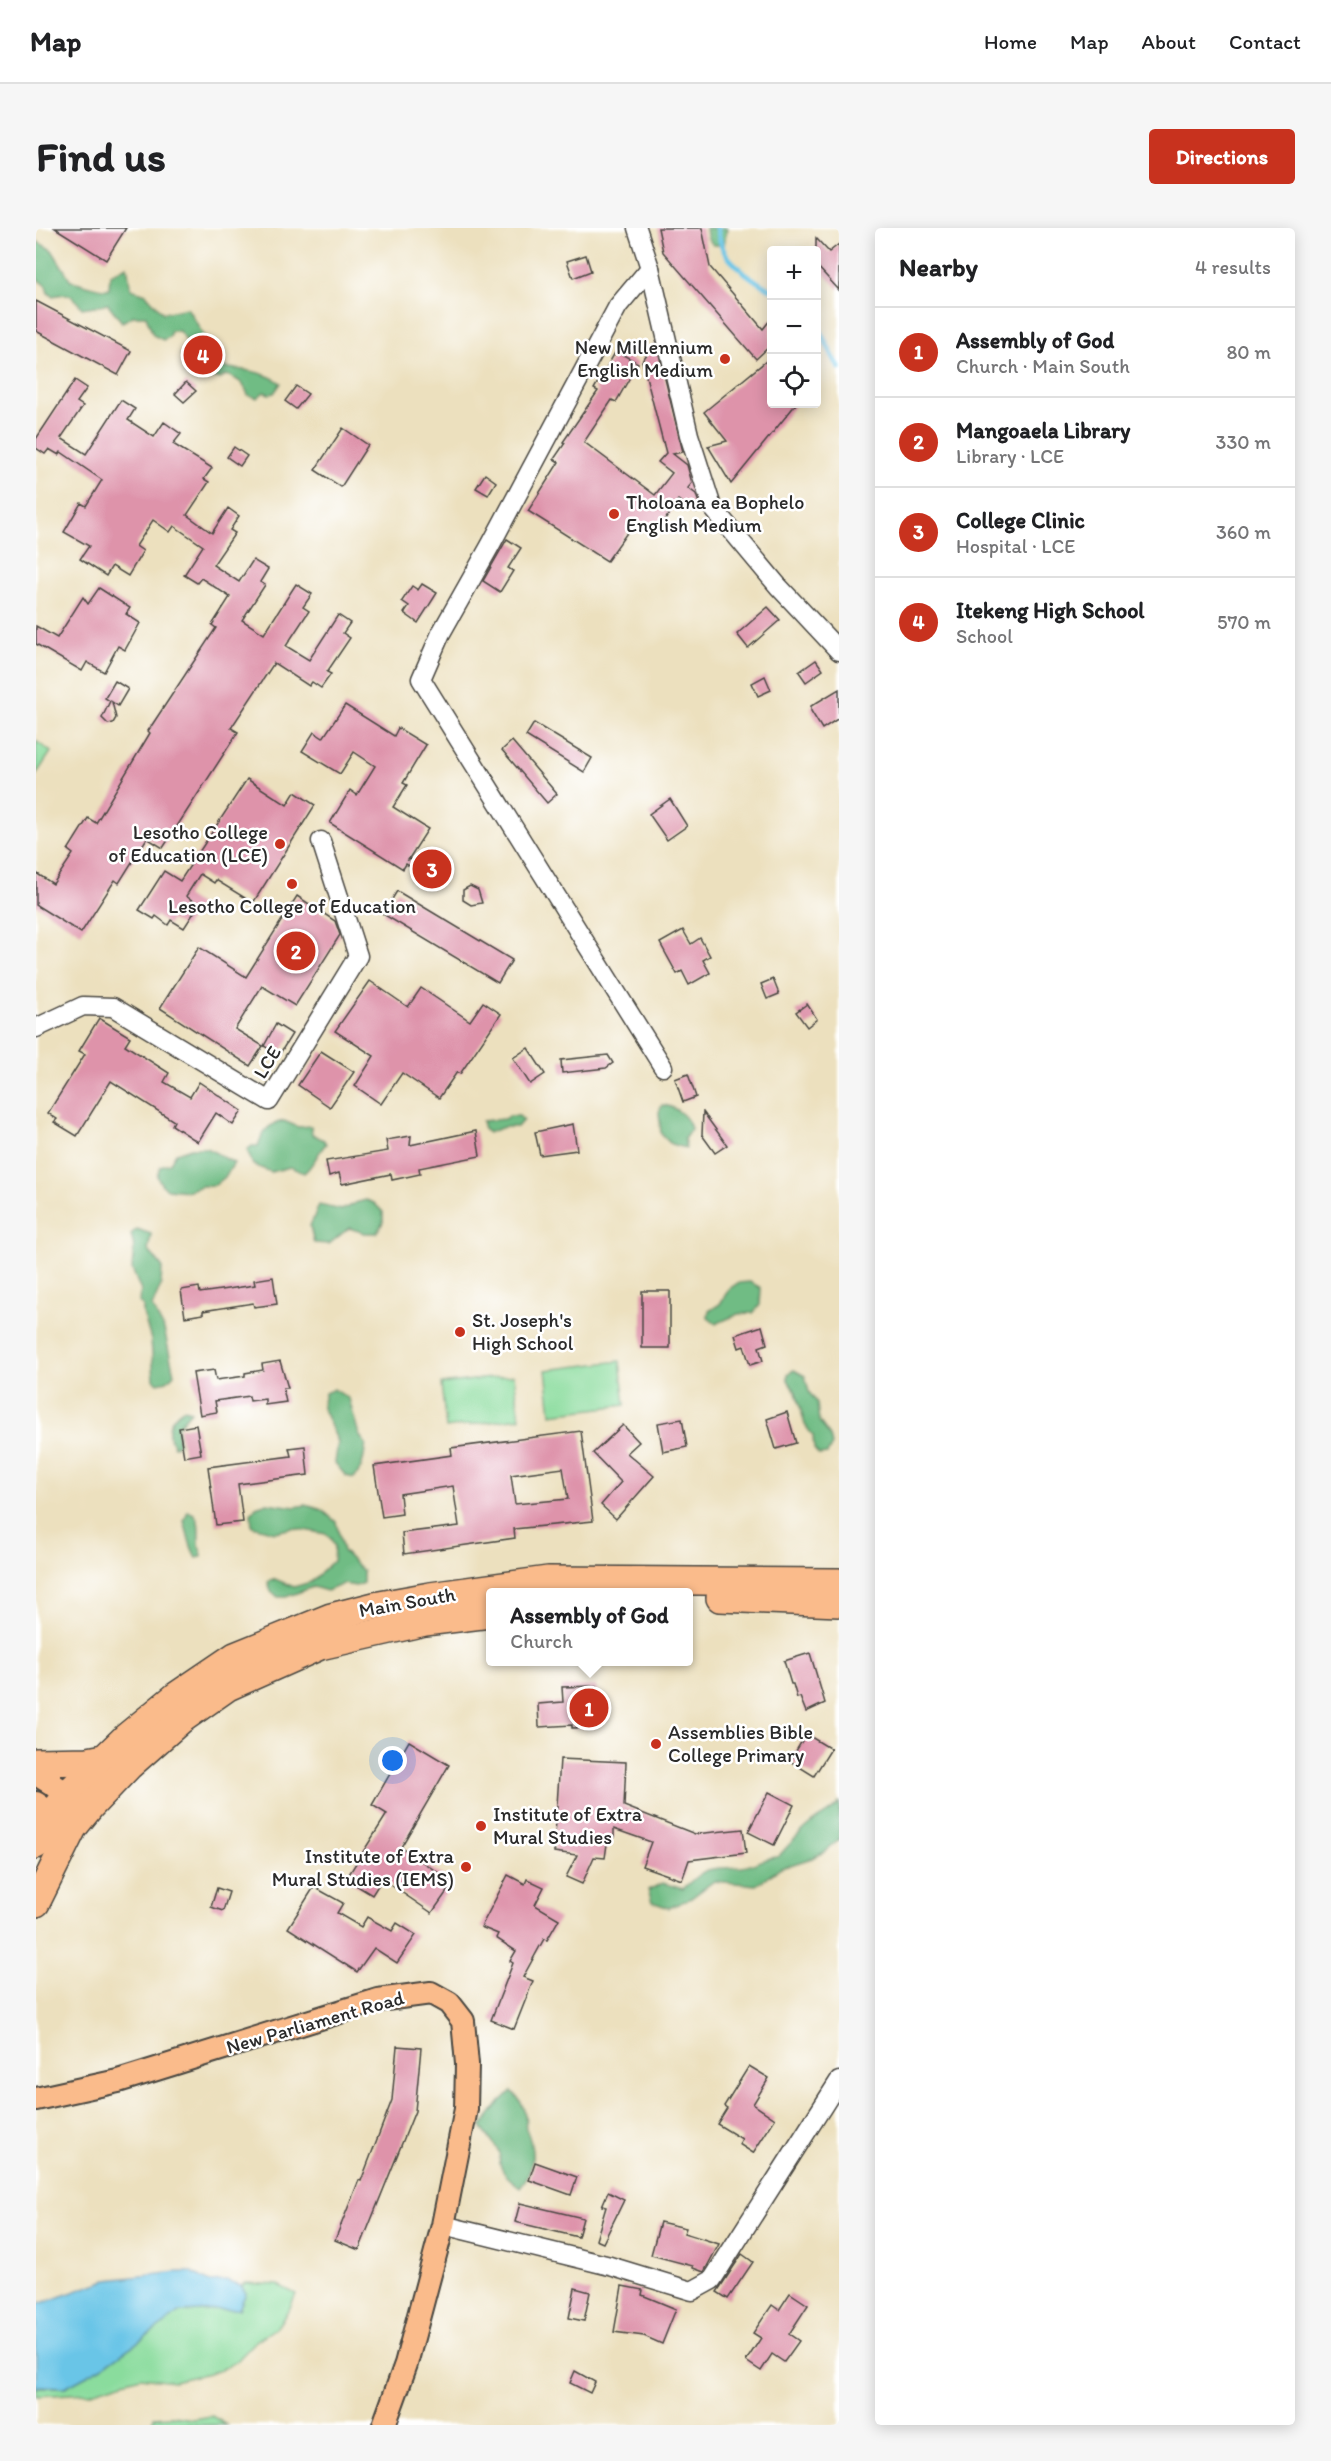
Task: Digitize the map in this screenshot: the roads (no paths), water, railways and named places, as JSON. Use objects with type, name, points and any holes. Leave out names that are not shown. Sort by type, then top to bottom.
[{"type":"highway","name":"Main South","points":[[494,1588],[548,1580],[839,1582]]},
{"type":"highway","name":"Main South","points":[[64,1809],[104,1758],[176,1696],[235,1656],[310,1624],[374,1606],[486,1589]]},
{"type":"highway","points":[[693,1597],[839,1602]]},
{"type":"highway","name":"Main South","points":[[64,1809],[129,1766],[181,1720],[228,1688],[320,1646],[425,1622],[486,1614]]},
{"type":"highway","points":[[36,1762],[88,1761],[104,1758]]},
{"type":"highway","points":[[36,1845],[64,1809]]},
{"type":"highway","points":[[36,1903],[64,1809]]},
{"type":"main road","points":[[36,1774],[64,1809]]},
{"type":"main road","name":"New Parliament Road","points":[[36,2099],[118,2081],[378,2000],[430,1993],[449,2003],[463,2021],[468,2064],[466,2109],[443,2225],[406,2364],[384,2425]]},
{"type":"street","points":[[637,228],[650,268],[689,435],[712,507],[778,586],[839,651]]},
{"type":"street","points":[[650,268],[618,306],[441,633],[420,680],[663,1067]]},
{"type":"street","name":"LCE","points":[[36,1028],[83,1006],[113,1008],[269,1101],[358,956],[321,841]]},
{"type":"street","points":[[443,2225],[610,2266],[692,2291],[712,2280],[839,2081]]},
{"type":"water","points":[[192,2272],[210,2282],[226,2281],[241,2286],[246,2293],[239,2309],[181,2312],[102,2367],[65,2387],[36,2386],[36,2305],[107,2280]]},
{"type":"waterway","points":[[717,228],[724,251],[733,262],[767,287]]},
{"type":"waterway","points":[[821,334],[839,368]]},
{"type":"place","name":"Itekeng High School","points":[[203,355]]},
{"type":"place","name":"New Millennium English Medium","points":[[725,359]]},
{"type":"place","name":"Tholoana ea Bophelo English Medium","points":[[614,514]]},
{"type":"place","name":"Lesotho College of Education (LCE)","points":[[280,844]]},
{"type":"place","name":"College Clinic","points":[[432,869]]},
{"type":"place","name":"Lesotho College of Education","points":[[292,884]]},
{"type":"place","name":"Mangoaela Library","points":[[296,951]]},
{"type":"place","name":"St. Joseph's High School","points":[[460,1332]]},
{"type":"place","name":"Assembly of God","points":[[589,1708]]},
{"type":"place","name":"Assemblies Bible College Primary","points":[[656,1744]]},
{"type":"place","name":"Institute of Extra Mural Studies","points":[[481,1826]]},
{"type":"place","name":"Institute of Extra Mural Studies (IEMS)","points":[[466,1867]]}]
